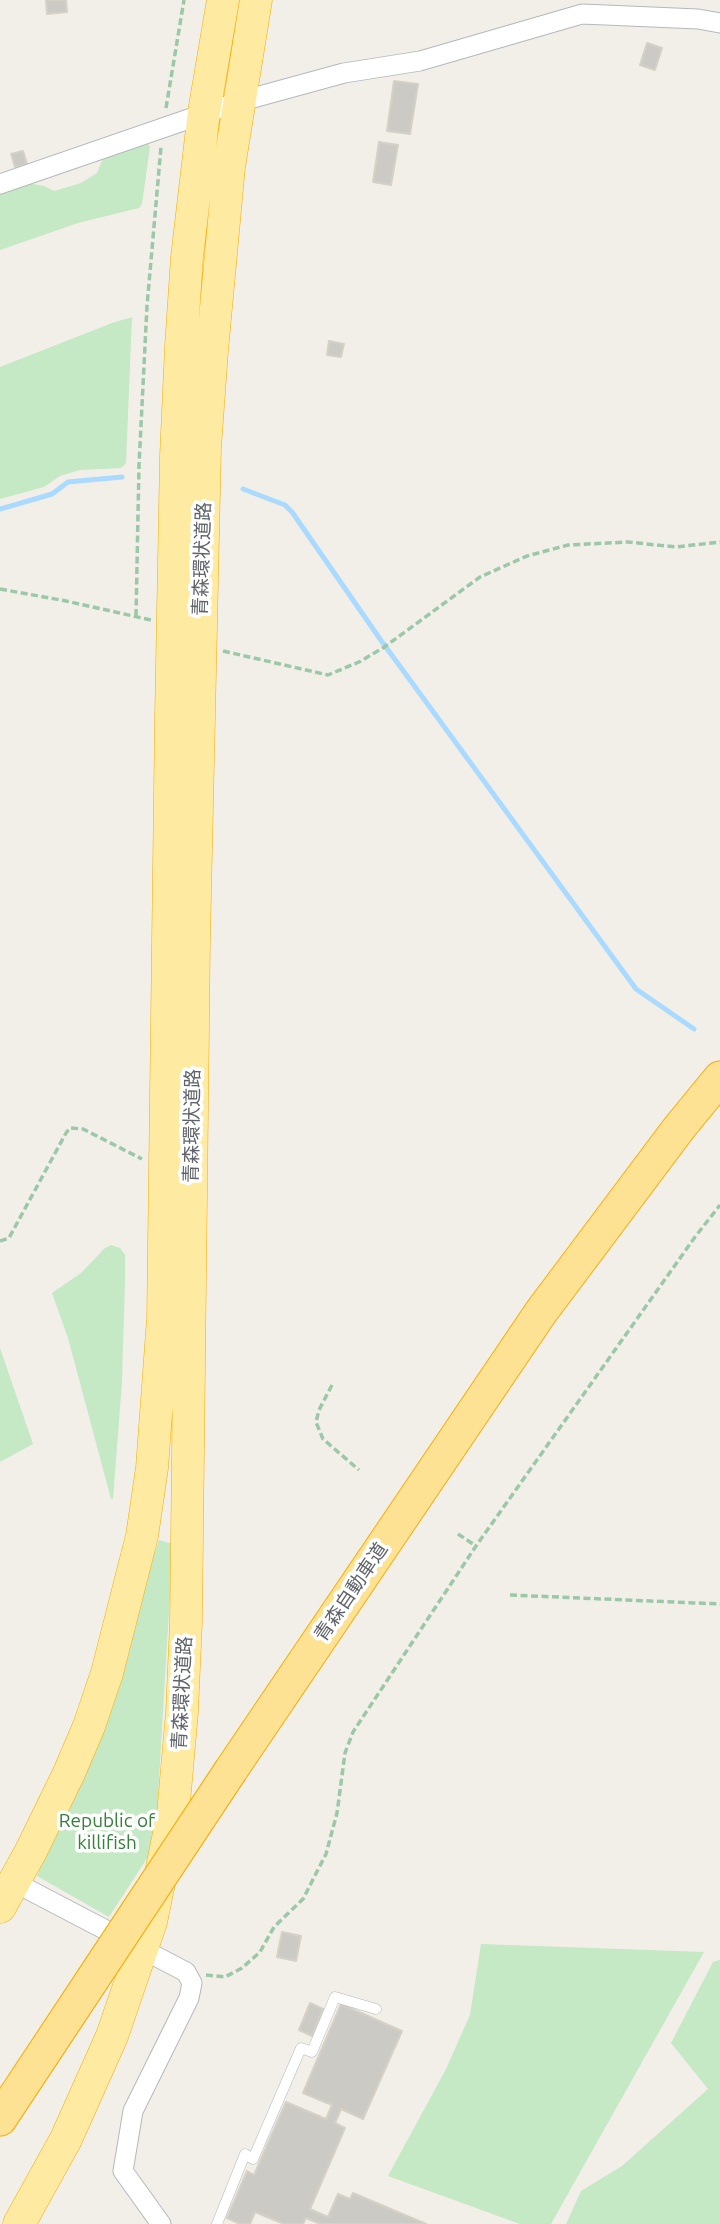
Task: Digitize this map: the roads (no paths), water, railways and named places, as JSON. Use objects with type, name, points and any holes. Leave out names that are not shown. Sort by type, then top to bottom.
[{"type":"highway","name":"青森環状道路","points":[[7,1894],[31,1851],[89,1726],[107,1673],[142,1536],[159,1400],[163,1318],[176,456],[181,346],[187,257],[204,113],[223,0]]},
{"type":"highway","name":"青森環状道路","points":[[19,2224],[66,2139],[112,2036],[142,1951],[160,1881],[173,1814],[186,1622],[205,460],[222,228],[238,102],[256,0]]},
{"type":"highway","name":"青森自動車道","points":[[0,2119],[231,1770],[541,1312],[679,1128],[720,1078]]},
{"type":"street","points":[[0,184],[238,102],[344,73],[420,61],[582,14],[698,19],[720,23]]},
{"type":"street","points":[[7,1894],[187,1972],[192,1983],[189,1998],[133,2111],[123,2171],[161,2224]]},
{"type":"lane","points":[[217,2224],[245,2154],[253,2159],[301,2048],[312,2052],[335,1997],[376,2009]]},
{"type":"waterway","points":[[0,509],[52,494],[68,482],[122,477]]},
{"type":"waterway","points":[[243,489],[285,505],[292,512],[380,639],[636,989],[694,1029]]},
{"type":"park label","name":"Republic of killifish","points":[[107,1832]]}]
